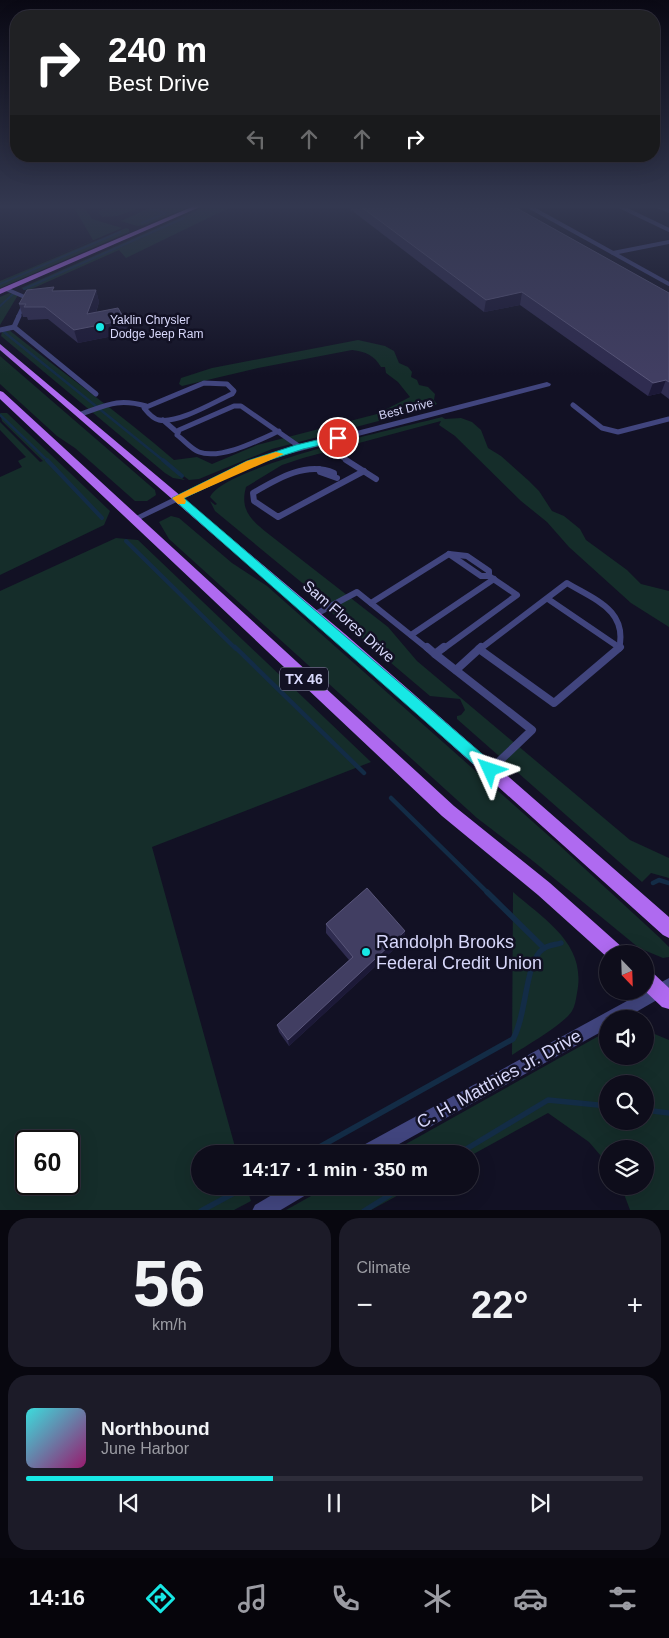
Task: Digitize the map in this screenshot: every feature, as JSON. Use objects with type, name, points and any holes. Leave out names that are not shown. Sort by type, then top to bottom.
[{"type":"main road","points":[[3,290],[67,262]]},
{"type":"main road","name":"Sam Flores Drive","points":[[0,346],[314,615],[669,929]]},
{"type":"main road","name":"TX 46","points":[[0,394],[448,811],[544,889],[607,945]]},
{"type":"street","name":"Best Drive","points":[[134,519],[250,463],[300,447],[547,384]]},
{"type":"street","name":"C. H. Matthies Jr. Drive","points":[[624,1010],[660,989]]},
{"type":"street","name":"C. H. Matthies Jr. Drive","points":[[380,1145],[599,1024]]},
{"type":"street","points":[[261,1210],[288,1195]]},
{"type":"lane","points":[[630,262],[669,284]]},
{"type":"lane","points":[[3,290],[26,298],[14,327]]},
{"type":"lane","points":[[0,330],[14,327]]},
{"type":"lane","points":[[14,327],[96,394]]},
{"type":"lane","points":[[81,414],[118,402],[128,401],[146,406],[212,382],[227,384],[233,388],[232,394],[241,406],[300,447]]},
{"type":"lane","points":[[163,420],[177,417],[232,394]]},
{"type":"lane","points":[[573,405],[602,428],[618,432],[669,419]]},
{"type":"lane","points":[[146,406],[144,408],[149,414],[163,420],[178,433],[177,436],[200,452],[211,454],[260,440],[279,431]]},
{"type":"lane","points":[[178,433],[179,430],[234,406],[241,406]]},
{"type":"lane","points":[[319,442],[376,479]]},
{"type":"lane","points":[[344,482],[334,476],[320,472],[319,469],[310,468],[286,476],[253,493],[254,501],[278,517],[344,482],[364,471]]},
{"type":"lane","points":[[371,603],[449,554],[467,556],[489,571],[492,578],[517,595],[435,654]]},
{"type":"lane","points":[[411,635],[492,578]]},
{"type":"lane","points":[[456,670],[490,639],[548,599],[567,583],[614,612],[620,628],[620,648]]},
{"type":"lane","points":[[314,615],[357,592],[532,730],[490,770]]},
{"type":"lane","points":[[548,599],[620,648]]},
{"type":"lane","points":[[479,649],[554,703],[620,648]]},
{"type":"green space","points":[[44,262],[59,262],[0,288],[0,281]]},
{"type":"green space","points":[[79,262],[91,262],[27,291],[21,288]]},
{"type":"green space","points":[[9,293],[18,295],[0,325],[0,297]]},
{"type":"green space","points":[[9,330],[134,426],[174,460],[197,457],[212,464],[257,445],[377,414],[410,397],[398,382],[386,373],[385,367],[381,367],[369,355],[352,350],[258,368],[182,386],[179,384],[181,378],[212,368],[358,340],[385,346],[394,351],[399,363],[408,367],[412,372],[411,377],[417,380],[419,385],[428,387],[435,394],[434,400],[437,404],[432,407],[272,449],[199,479],[189,480],[181,474],[179,476],[185,480],[173,478],[1,336],[2,332]]},
{"type":"green space","points":[[0,356],[155,490],[156,495],[147,501],[135,501],[75,448],[57,436],[0,384]]},
{"type":"green space","points":[[0,413],[7,413],[110,511],[104,525],[0,575],[0,477],[22,467],[18,461],[26,457],[0,430],[0,422],[40,462],[43,461],[2,421]]},
{"type":"green space","points":[[442,417],[445,419],[461,418],[472,422],[481,430],[488,448],[501,456],[529,481],[539,491],[552,511],[564,516],[580,529],[586,540],[627,570],[641,584],[669,591],[669,627],[631,603],[569,547],[547,522],[521,501],[455,436],[439,425],[441,421],[282,465],[246,487],[244,495],[245,507],[255,523],[388,627],[417,661],[630,840],[669,858],[669,878],[651,873],[642,882],[457,719],[457,716],[461,715],[465,710],[460,699],[430,696],[319,602],[312,591],[215,511],[210,501],[215,505],[217,504],[210,497],[222,485],[247,473],[280,461],[317,449]]},
{"type":"green space","points":[[171,516],[179,518],[232,563],[267,586],[559,845],[659,937],[669,947],[669,957],[663,958],[654,954],[654,945],[635,945],[477,818],[169,539],[159,522]]},
{"type":"green space","points":[[116,538],[138,540],[371,762],[152,847],[235,1145],[191,1145],[191,1195],[249,1195],[251,1201],[234,1210],[0,1210],[0,591]]},
{"type":"green space","points":[[513,892],[550,923],[561,935],[570,947],[576,960],[578,976],[575,1002],[568,1016],[512,1055]]},
{"type":"green space","points":[[654,1034],[669,1040],[669,1210],[630,1210],[624,1195],[654,1195],[654,1140],[599,1140],[599,1154],[589,1142],[548,1113],[479,1151],[479,1145],[404,1145],[599,1036],[599,1065],[654,1065]]},
{"type":"green space","points":[[313,1195],[398,1195],[371,1210],[286,1210]]},
{"type":"building","points":[[436,262],[614,262],[669,293],[669,382],[666,380],[653,383],[522,292],[486,300]]},
{"type":"building","points":[[54,287],[52,291],[96,290],[87,314],[118,308],[125,320],[74,330],[45,307],[24,307],[26,304],[19,304],[27,290]]},
{"type":"building","points":[[367,888],[405,931],[288,1040],[277,1025],[353,957],[326,924]]},
{"type":"waterway","points":[[0,284],[50,262]]},
{"type":"waterway","points":[[24,289],[84,262]]},
{"type":"waterway","points":[[0,306],[13,294]]},
{"type":"waterway","points":[[4,332],[164,461]]},
{"type":"waterway","points":[[0,415],[47,460]]},
{"type":"waterway","points":[[47,460],[102,518]]},
{"type":"waterway","points":[[163,460],[182,476]]},
{"type":"waterway","points":[[126,541],[236,649]]},
{"type":"waterway","points":[[235,647],[364,773]]},
{"type":"waterway","points":[[391,798],[488,893]]},
{"type":"waterway","points":[[653,883],[659,880],[669,883]]},
{"type":"waterway","points":[[487,892],[544,948]]},
{"type":"waterway","points":[[323,1145],[513,1039],[518,1029],[529,976],[537,955],[543,949],[561,943]]},
{"type":"waterway","points":[[473,1145],[548,1100],[599,1105]]},
{"type":"waterway","points":[[654,1111],[669,1113]]},
{"type":"waterway","points":[[203,1210],[230,1195]]},
{"type":"waterway","points":[[366,1210],[390,1195]]},
{"type":"slow traffic","points":[[182,501],[177,498],[250,463],[279,454]]},
{"type":"place","name":"Yaklin Chrysler Dodge Jeep Ram","points":[[100,327]]},
{"type":"place","name":"Randolph Brooks Federal Credit Union","points":[[366,952]]},
{"type":"route","points":[[338,438],[300,447],[250,463],[177,498],[340,637],[490,770]]}]
